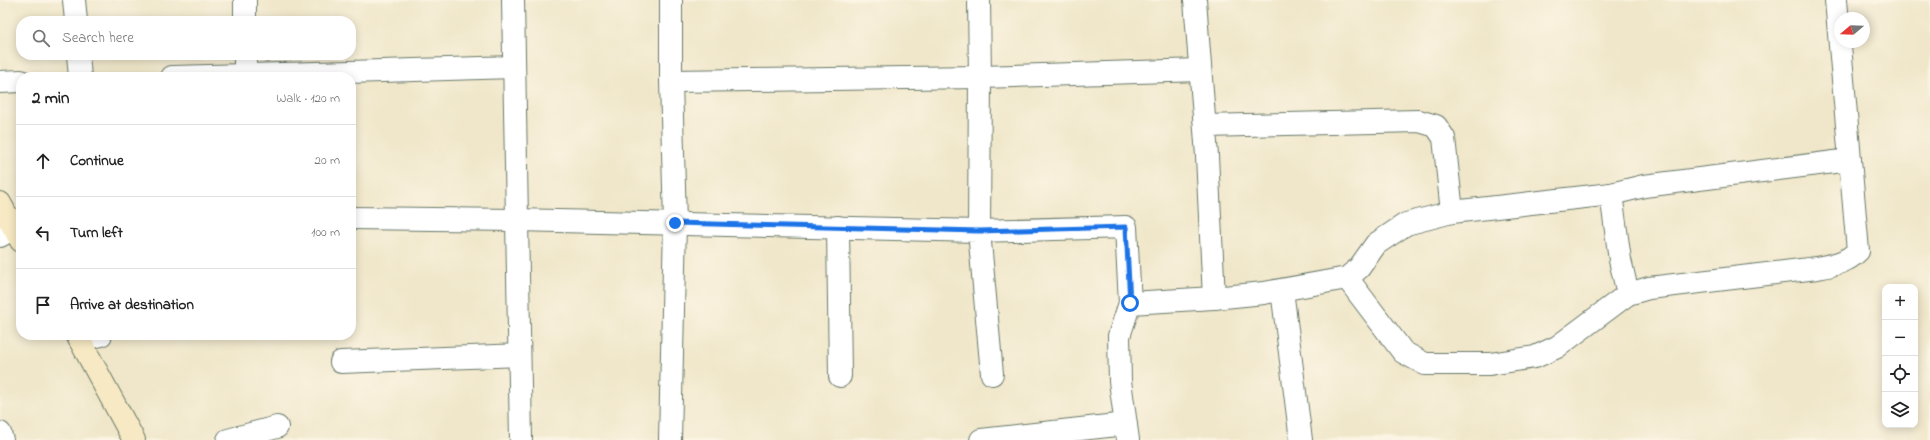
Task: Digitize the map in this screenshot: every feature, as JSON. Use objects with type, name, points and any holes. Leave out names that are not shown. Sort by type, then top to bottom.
[{"type":"street","points":[[74,0],[76,16]]},
{"type":"street","points":[[246,0],[246,16]]},
{"type":"street","points":[[512,0],[521,440]]},
{"type":"street","points":[[670,440],[675,223],[671,81],[671,0]]},
{"type":"street","points":[[979,0],[979,231],[992,374]]},
{"type":"street","points":[[1195,0],[1205,126],[1214,298]]},
{"type":"street","points":[[1347,278],[1403,352],[1425,364],[1490,364],[1535,357],[1557,347],[1628,294],[1650,288],[1840,264],[1852,257],[1858,251],[1836,0]]},
{"type":"street","points":[[78,60],[80,72]]},
{"type":"street","points":[[202,72],[245,65],[514,68]]},
{"type":"street","points":[[671,81],[980,77],[1200,70]]},
{"type":"street","points":[[0,82],[16,81]]},
{"type":"street","points":[[1205,126],[1419,121],[1436,126],[1444,138],[1452,212]]},
{"type":"street","points":[[1130,303],[1214,298],[1282,290],[1347,278],[1359,268],[1376,244],[1406,224],[1452,212],[1611,194],[1644,186],[1850,160]]},
{"type":"street","points":[[1611,194],[1620,260],[1628,294]]},
{"type":"street","points":[[0,203],[12,235]]},
{"type":"street","points":[[356,218],[675,223],[979,231],[1126,227],[1130,303],[1119,336],[1120,381],[1127,432],[981,440]]},
{"type":"street","points":[[838,227],[840,376]]},
{"type":"street","points":[[1282,290],[1301,440]]},
{"type":"street","points":[[79,340],[134,440]]},
{"type":"street","points":[[341,362],[519,354]]},
{"type":"street","points":[[228,440],[277,427]]},
{"type":"street","points":[[0,433],[2,440]]},
{"type":"route","points":[[675,223],[979,231],[1126,227],[1130,303]]}]
